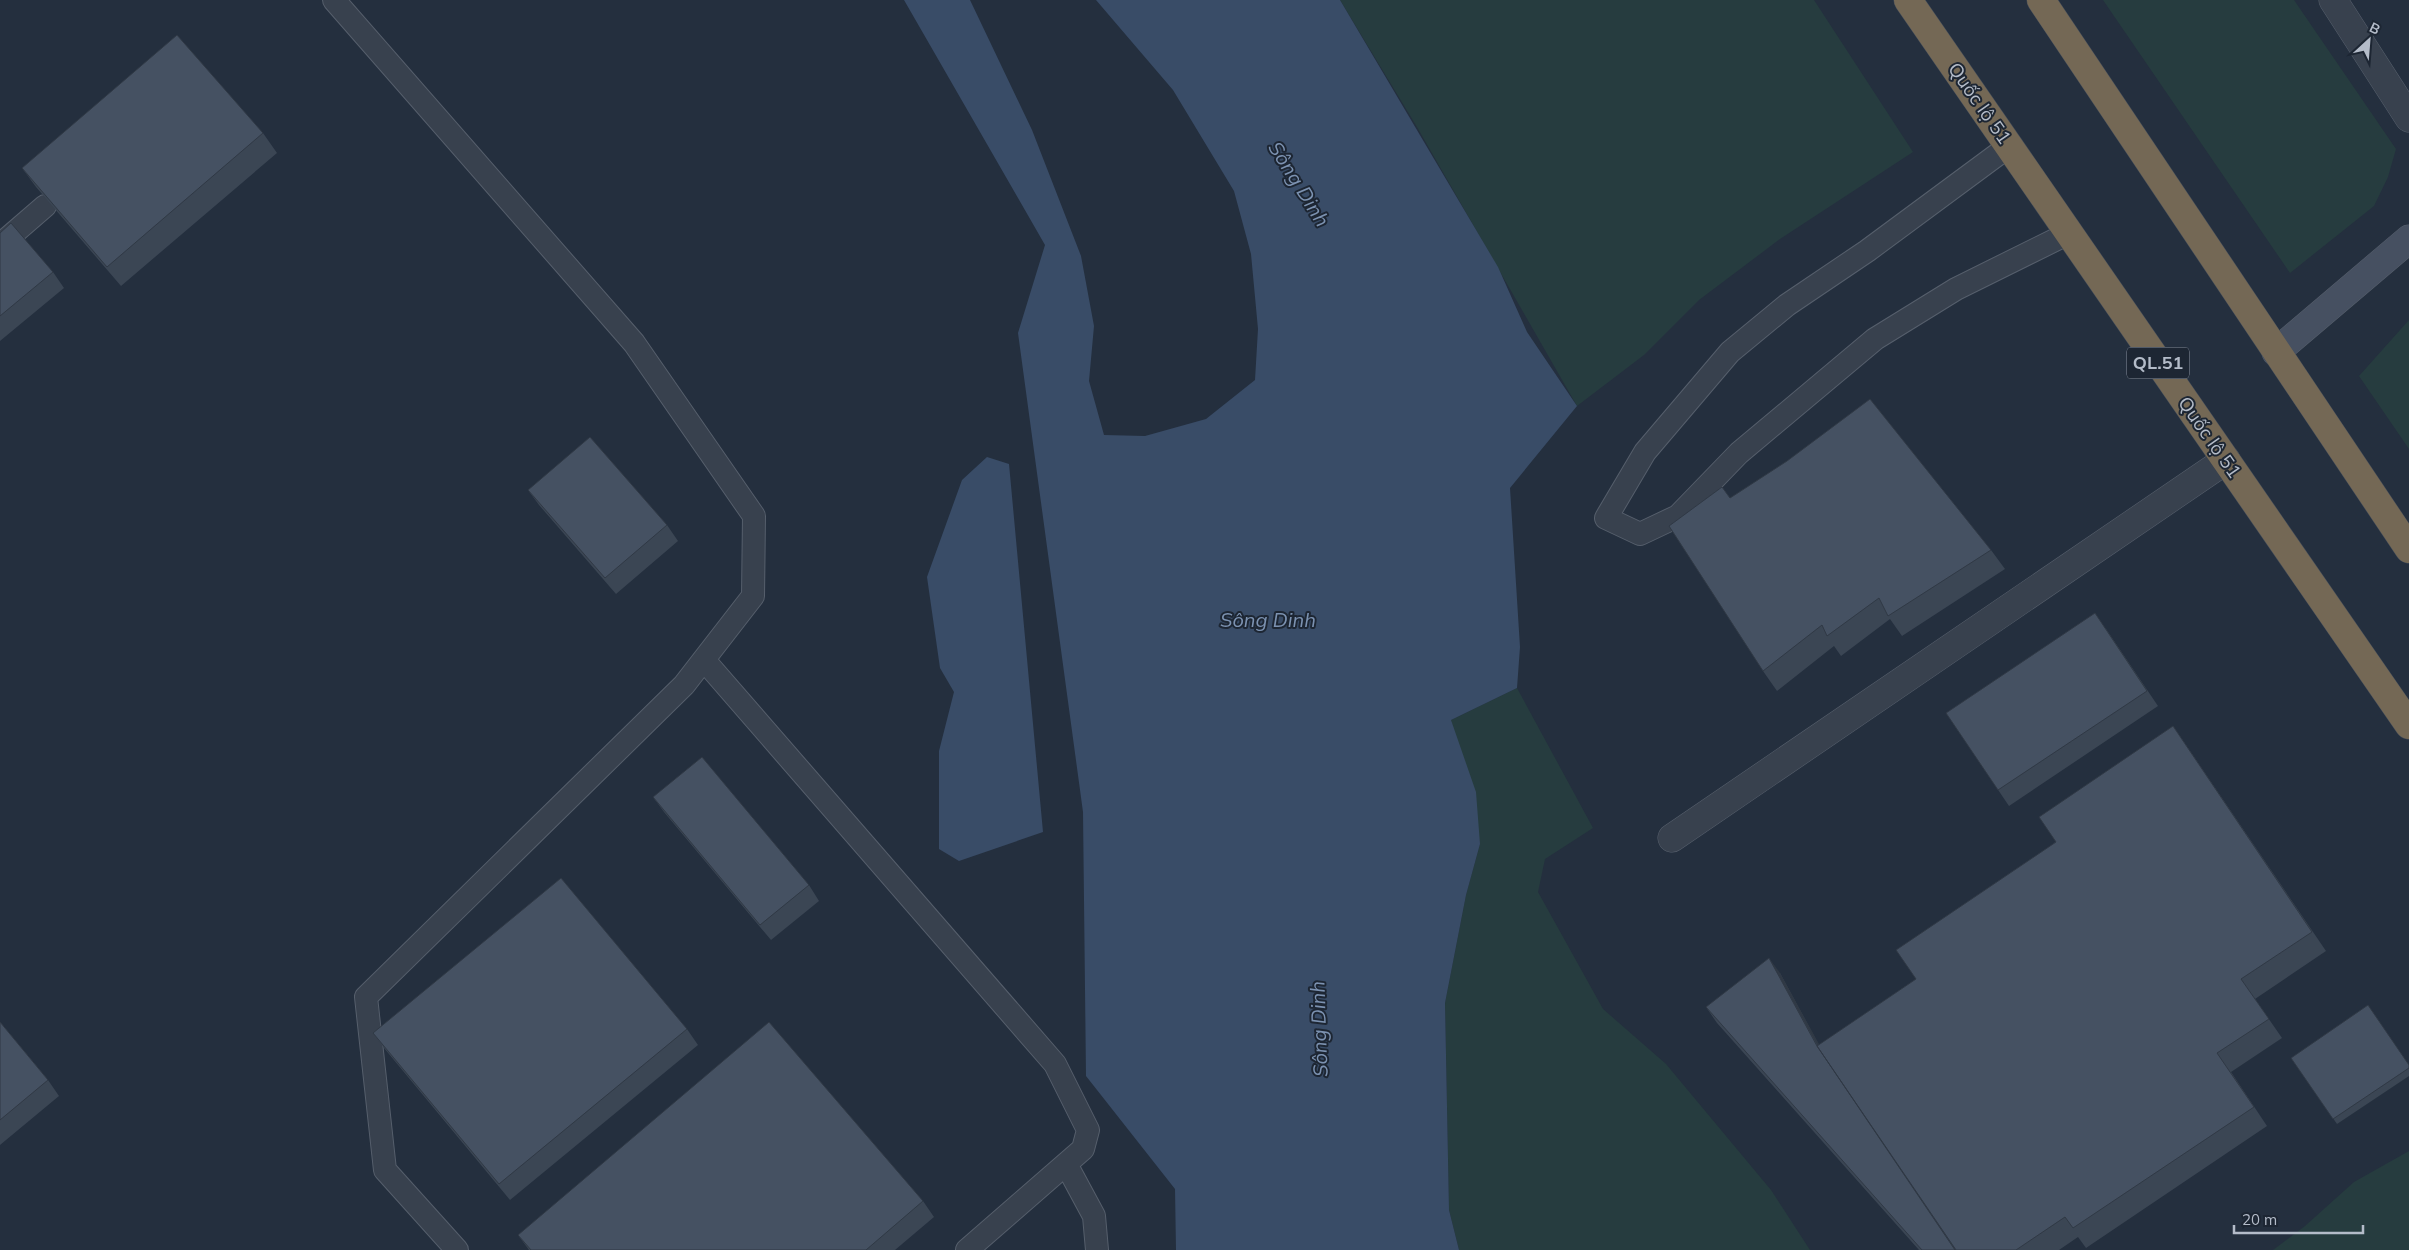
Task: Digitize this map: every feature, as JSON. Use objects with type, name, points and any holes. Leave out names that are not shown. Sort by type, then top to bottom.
[{"type":"highway","name":"Quốc lộ 51","points":[[1908,0],[2409,725]]},
{"type":"highway","points":[[2041,0],[2409,549]]},
{"type":"main road","points":[[2276,352],[2409,239]]},
{"type":"street","points":[[2333,0],[2409,118]]},
{"type":"street","points":[[1672,838],[2226,460]]},
{"type":"lane","points":[[334,0],[634,342],[754,516],[753,596],[684,685],[366,997],[385,1170],[457,1250]]},
{"type":"lane","points":[[2009,146],[1867,251],[1787,305],[1730,352],[1645,452],[1606,518],[1640,534],[1678,516],[1739,453],[1875,339],[1956,289],[2069,234]]},
{"type":"lane","points":[[0,245],[44,206]]},
{"type":"lane","points":[[704,660],[1055,1064],[1088,1130],[1083,1149],[967,1250]]},
{"type":"lane","points":[[1066,1164],[1094,1216],[1097,1250]]},
{"type":"green space","points":[[1340,0],[1814,0],[1913,152],[1780,239],[1699,300],[1644,355],[1577,406],[1417,127]]},
{"type":"green space","points":[[2103,0],[2294,0],[2396,149],[2388,177],[2374,206],[2290,273]]},
{"type":"green space","points":[[2409,320],[2409,449],[2359,376]]},
{"type":"green space","points":[[1517,688],[1593,828],[1545,859],[1538,892],[1603,1009],[1666,1064],[1771,1190],[1810,1250],[1459,1250],[1449,1210],[1445,1003],[1466,895],[1480,844],[1451,720]]},
{"type":"green space","points":[[2409,1151],[2409,1250],[2273,1250],[2305,1226],[2354,1182]]},
{"type":"water","name":"Sông Dinh","points":[[904,0],[970,0],[1032,130],[1081,256],[1094,326],[1089,381],[1104,435],[1145,436],[1206,419],[1255,380],[1258,329],[1251,254],[1234,191],[1173,90],[1096,0],[1340,0],[1498,267],[1527,332],[1577,406],[1510,488],[1520,647],[1517,688],[1451,720],[1476,792],[1480,844],[1466,895],[1445,1003],[1449,1210],[1459,1250],[1176,1250],[1175,1189],[1086,1076],[1083,812],[1018,333],[1045,245]]},
{"type":"water","points":[[987,457],[1009,464],[1043,832],[959,861],[939,849],[939,751],[954,692],[940,668],[927,577],[962,480]]},
{"type":"building","points":[[177,35],[263,133],[107,267],[22,168]]},
{"type":"building","points":[[11,223],[53,272],[0,316],[0,233]]},
{"type":"building","points":[[1870,399],[1991,550],[1888,616],[1879,598],[1827,636],[1822,625],[1763,671],[1669,526],[1722,487],[1730,498],[1787,461]]},
{"type":"building","points":[[590,437],[667,525],[605,578],[528,490]]},
{"type":"building","points":[[2095,613],[2147,691],[1998,790],[1946,713]]},
{"type":"building","points":[[2173,726],[2312,932],[2241,979],[2269,1019],[2217,1053],[2254,1107],[2073,1228],[2065,1217],[2016,1250],[1956,1250],[1817,1046],[1916,979],[1896,950],[2056,842],[2039,817]]},
{"type":"building","points":[[702,757],[809,885],[760,925],[653,797]]},
{"type":"building","points":[[561,878],[687,1029],[499,1184],[373,1033]]},
{"type":"building","points":[[1769,958],[1817,1046],[1955,1250],[1922,1250],[1706,1007]]},
{"type":"building","points":[[2368,1005],[2409,1065],[2409,1068],[2333,1119],[2291,1058]]},
{"type":"building","points":[[0,1022],[48,1080],[0,1120]]},
{"type":"building","points":[[769,1022],[923,1201],[866,1250],[531,1250],[518,1235]]}]
